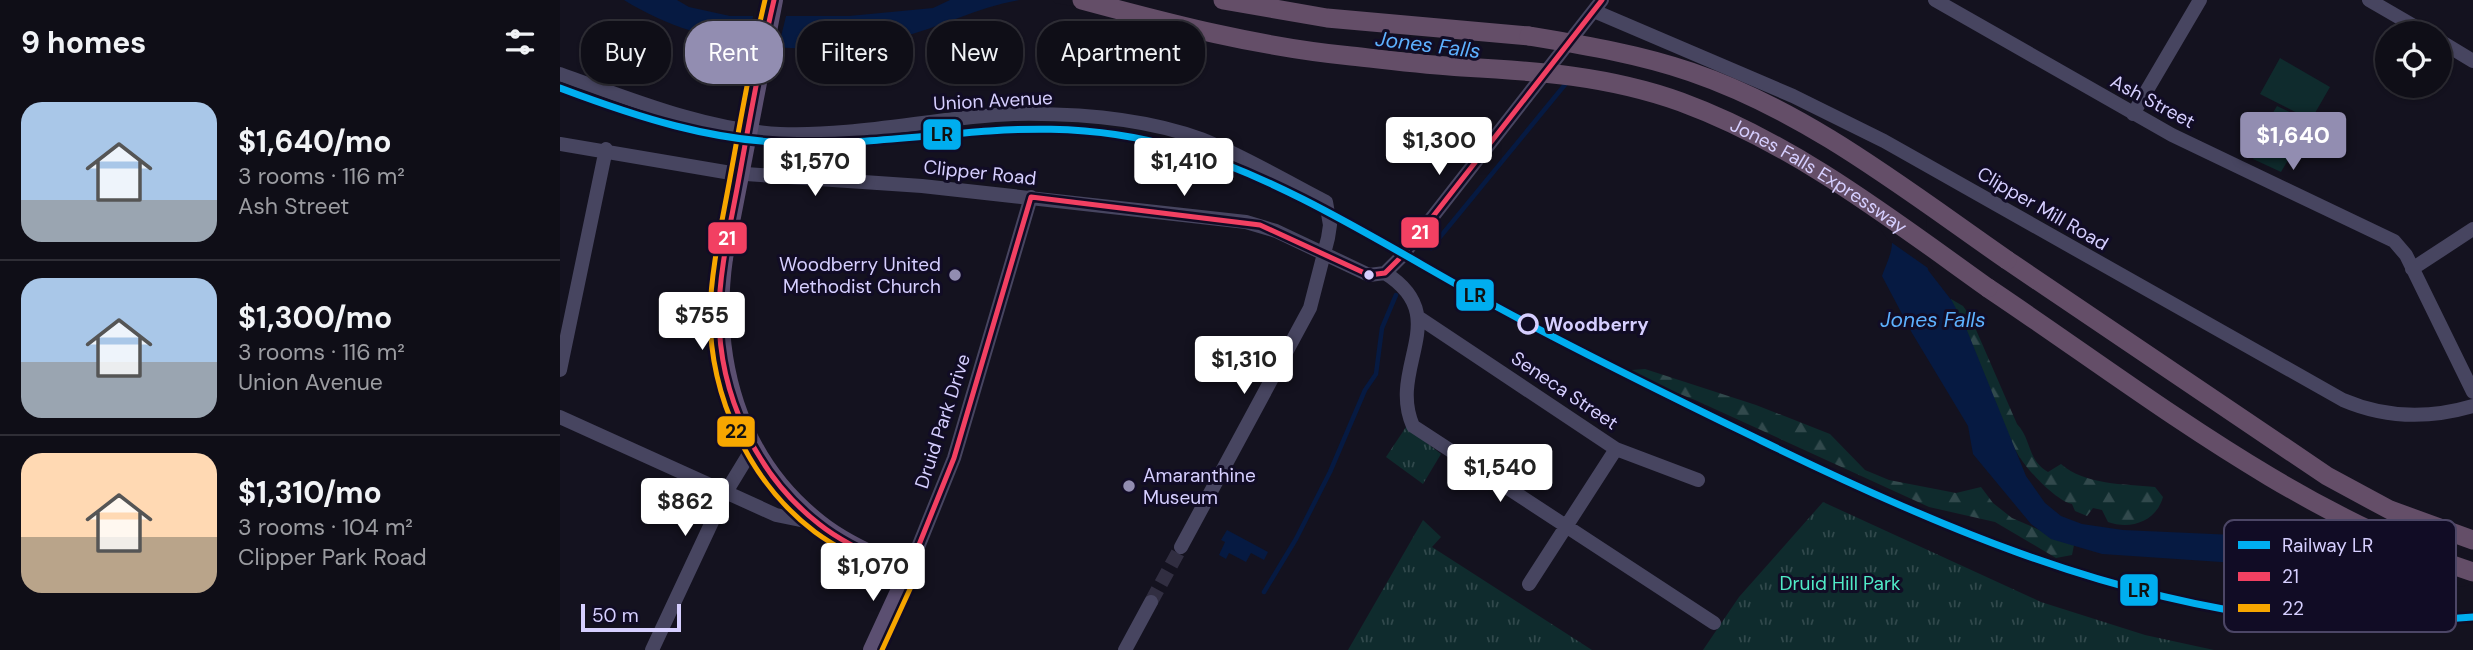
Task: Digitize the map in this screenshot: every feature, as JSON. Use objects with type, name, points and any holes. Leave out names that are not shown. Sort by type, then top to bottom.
[{"type":"highway","name":"Jones Falls Expressway","points":[[1082,0],[1201,32],[1288,49],[1460,67],[1522,69],[1604,80],[1679,102],[1799,156],[1988,288],[2247,462],[2349,520]]},
{"type":"highway","name":"Jones Falls Expressway","points":[[1223,0],[1327,18],[1529,36],[1639,57],[1691,72],[1801,121],[1849,150],[2264,436],[2390,510],[2418,520]]},
{"type":"highway","name":"Jones Falls Expressway","points":[[2456,534],[2473,540]]},
{"type":"highway","name":"Jones Falls Expressway","points":[[2456,566],[2473,572]]},
{"type":"main road","points":[[774,0],[724,258],[719,316],[720,342],[731,395],[754,446],[782,488],[820,524],[908,572]]},
{"type":"main road","name":"Druid Park Drive","points":[[872,650],[908,572]]},
{"type":"street","name":"Ash Street","points":[[1935,0],[2133,114],[2388,237],[2400,246],[2473,390]]},
{"type":"street","points":[[2133,114],[2200,0]]},
{"type":"street","points":[[2369,0],[2405,21]]},
{"type":"street","points":[[1598,5],[1385,273],[1403,285],[1414,300],[1418,317],[1418,333],[1409,367],[1408,404],[1413,426],[1714,623]]},
{"type":"street","name":"Clipper Mill Road","points":[[1598,5],[1884,141],[2343,400],[2380,412],[2416,416],[2445,414],[2473,406]]},
{"type":"street","points":[[2452,48],[2473,61]]},
{"type":"street","name":"Union Avenue","points":[[560,74],[667,110],[760,132],[806,133],[1041,114],[1138,124],[1174,131],[1223,148],[1326,202],[1330,225],[1324,252]]},
{"type":"street","name":"Clipper Road","points":[[560,144],[606,149],[731,173],[910,185],[1246,222],[1276,231],[1369,275],[1385,273]]},
{"type":"street","points":[[560,370],[606,149]]},
{"type":"street","name":"Druid Park Drive","points":[[908,572],[954,458],[1031,197]]},
{"type":"street","points":[[2412,269],[2473,229]]},
{"type":"street","points":[[1181,547],[1301,329],[1317,289],[1324,252]]},
{"type":"street","name":"Seneca Street","points":[[1418,317],[1616,449],[1698,480]]},
{"type":"street","points":[[560,417],[776,515],[820,524]]},
{"type":"street","points":[[652,650],[726,492],[754,446]]},
{"type":"street","points":[[1529,584],[1616,449]]},
{"type":"street","points":[[1125,650],[1151,602]]},
{"type":"green space","points":[[2280,58],[2330,87],[2311,120],[2260,94]]},
{"type":"green space","points":[[2277,106],[2310,122],[2281,172],[2253,159],[2268,133],[2263,129]]},
{"type":"green space","points":[[1951,299],[1963,306],[1970,316],[2036,462],[2048,472],[2061,464],[2093,480],[2155,487],[2163,497],[2155,513],[2141,522],[2125,525],[2108,522],[2102,510],[2093,508],[2087,516],[2075,511],[2072,504],[2059,498],[2037,478],[2021,459],[2005,428],[1969,350]]},
{"type":"green space","points":[[1645,369],[1756,405],[1830,434],[1865,470],[1889,480],[1956,493],[1981,487],[1993,503],[2012,518],[2074,545],[2072,555],[2056,558],[1995,522],[1929,507],[1695,400],[1634,376],[1632,370]]},
{"type":"green space","points":[[1406,427],[1441,454],[1423,484],[1386,457]]},
{"type":"green space","name":"Druid Hill Park","points":[[1823,502],[2041,602],[2145,635],[2214,650],[1703,650],[1739,597]]},
{"type":"green space","points":[[1423,520],[1441,537],[1432,547],[1592,650],[1348,650]]},
{"type":"water","points":[[624,0],[677,0],[689,7],[730,16],[849,16],[933,8],[950,0],[1020,0],[989,7],[950,21],[927,21],[927,29],[913,34],[913,21],[797,21],[797,48],[783,47],[783,21],[685,21],[685,29],[671,24],[671,21],[655,17]]},
{"type":"water","points":[[1056,0],[1232,0],[1366,31],[1578,51],[1698,79],[1803,129],[1858,162],[1913,202],[1923,215],[1928,270],[1952,301],[1966,328],[2026,476],[2045,503],[2061,516],[2082,524],[2123,530],[2224,535],[2224,562],[2102,554],[2051,539],[2031,524],[1973,454],[1968,426],[1912,333],[1882,276],[1890,256],[1891,236],[1874,214],[1843,190],[1755,141],[1659,100],[1590,77],[1369,64],[1205,30],[1205,21],[1164,21]]},
{"type":"water","points":[[1227,530],[1268,552],[1264,560],[1251,553],[1246,562],[1229,553],[1226,559],[1219,555],[1225,542],[1221,540]]},
{"type":"water","points":[[2473,550],[2473,581],[2456,584],[2456,554]]},
{"type":"pier","name":"Jones Falls","points":[[1052,0],[1246,0],[1636,59],[1804,126],[1926,214],[1928,258],[1935,273],[1888,240],[1872,217],[1822,181],[1749,142],[1648,98],[1205,29],[1205,21],[1157,21],[1055,3]]},
{"type":"pier","points":[[754,12],[787,12],[783,28],[783,21],[752,21]]},
{"type":"pier","points":[[2473,547],[2473,584],[2456,585],[2456,550]]},
{"type":"waterway","points":[[1431,248],[1568,81]]},
{"type":"waterway","points":[[1264,592],[1296,539],[1330,472],[1365,390],[1376,374],[1382,328],[1396,295]]},
{"type":"tunnel","points":[[1151,602],[1181,547]]},
{"type":"rail line","name":"LR","points":[[560,88],[676,126],[766,142],[847,142],[1034,129],[1130,137],[1181,149],[1222,163],[1303,199],[1531,325],[1630,376],[1889,500],[2019,553],[2085,575],[2152,594],[2224,609]]},
{"type":"rail line","name":"LR","points":[[2456,618],[2473,617]]},
{"type":"transit line","name":"22","points":[[765,0],[746,89],[712,280],[710,314],[717,376],[726,406],[753,463],[771,489],[792,512],[836,546],[904,580]]},
{"type":"transit line","name":"21","points":[[774,0],[723,263],[719,315],[726,374],[745,431],[777,482],[797,504],[840,538],[908,572],[954,458],[1031,197],[1260,225],[1369,275],[1385,273],[1402,256],[1602,0]]},
{"type":"transit line","name":"22","points":[[882,650],[916,576]]},
{"type":"place","name":"Woodberry United Methodist Church","points":[[955,275]]},
{"type":"place","name":"Woodberry","points":[[1528,324]]},
{"type":"place","name":"Amaranthine Museum","points":[[1129,486]]}]
